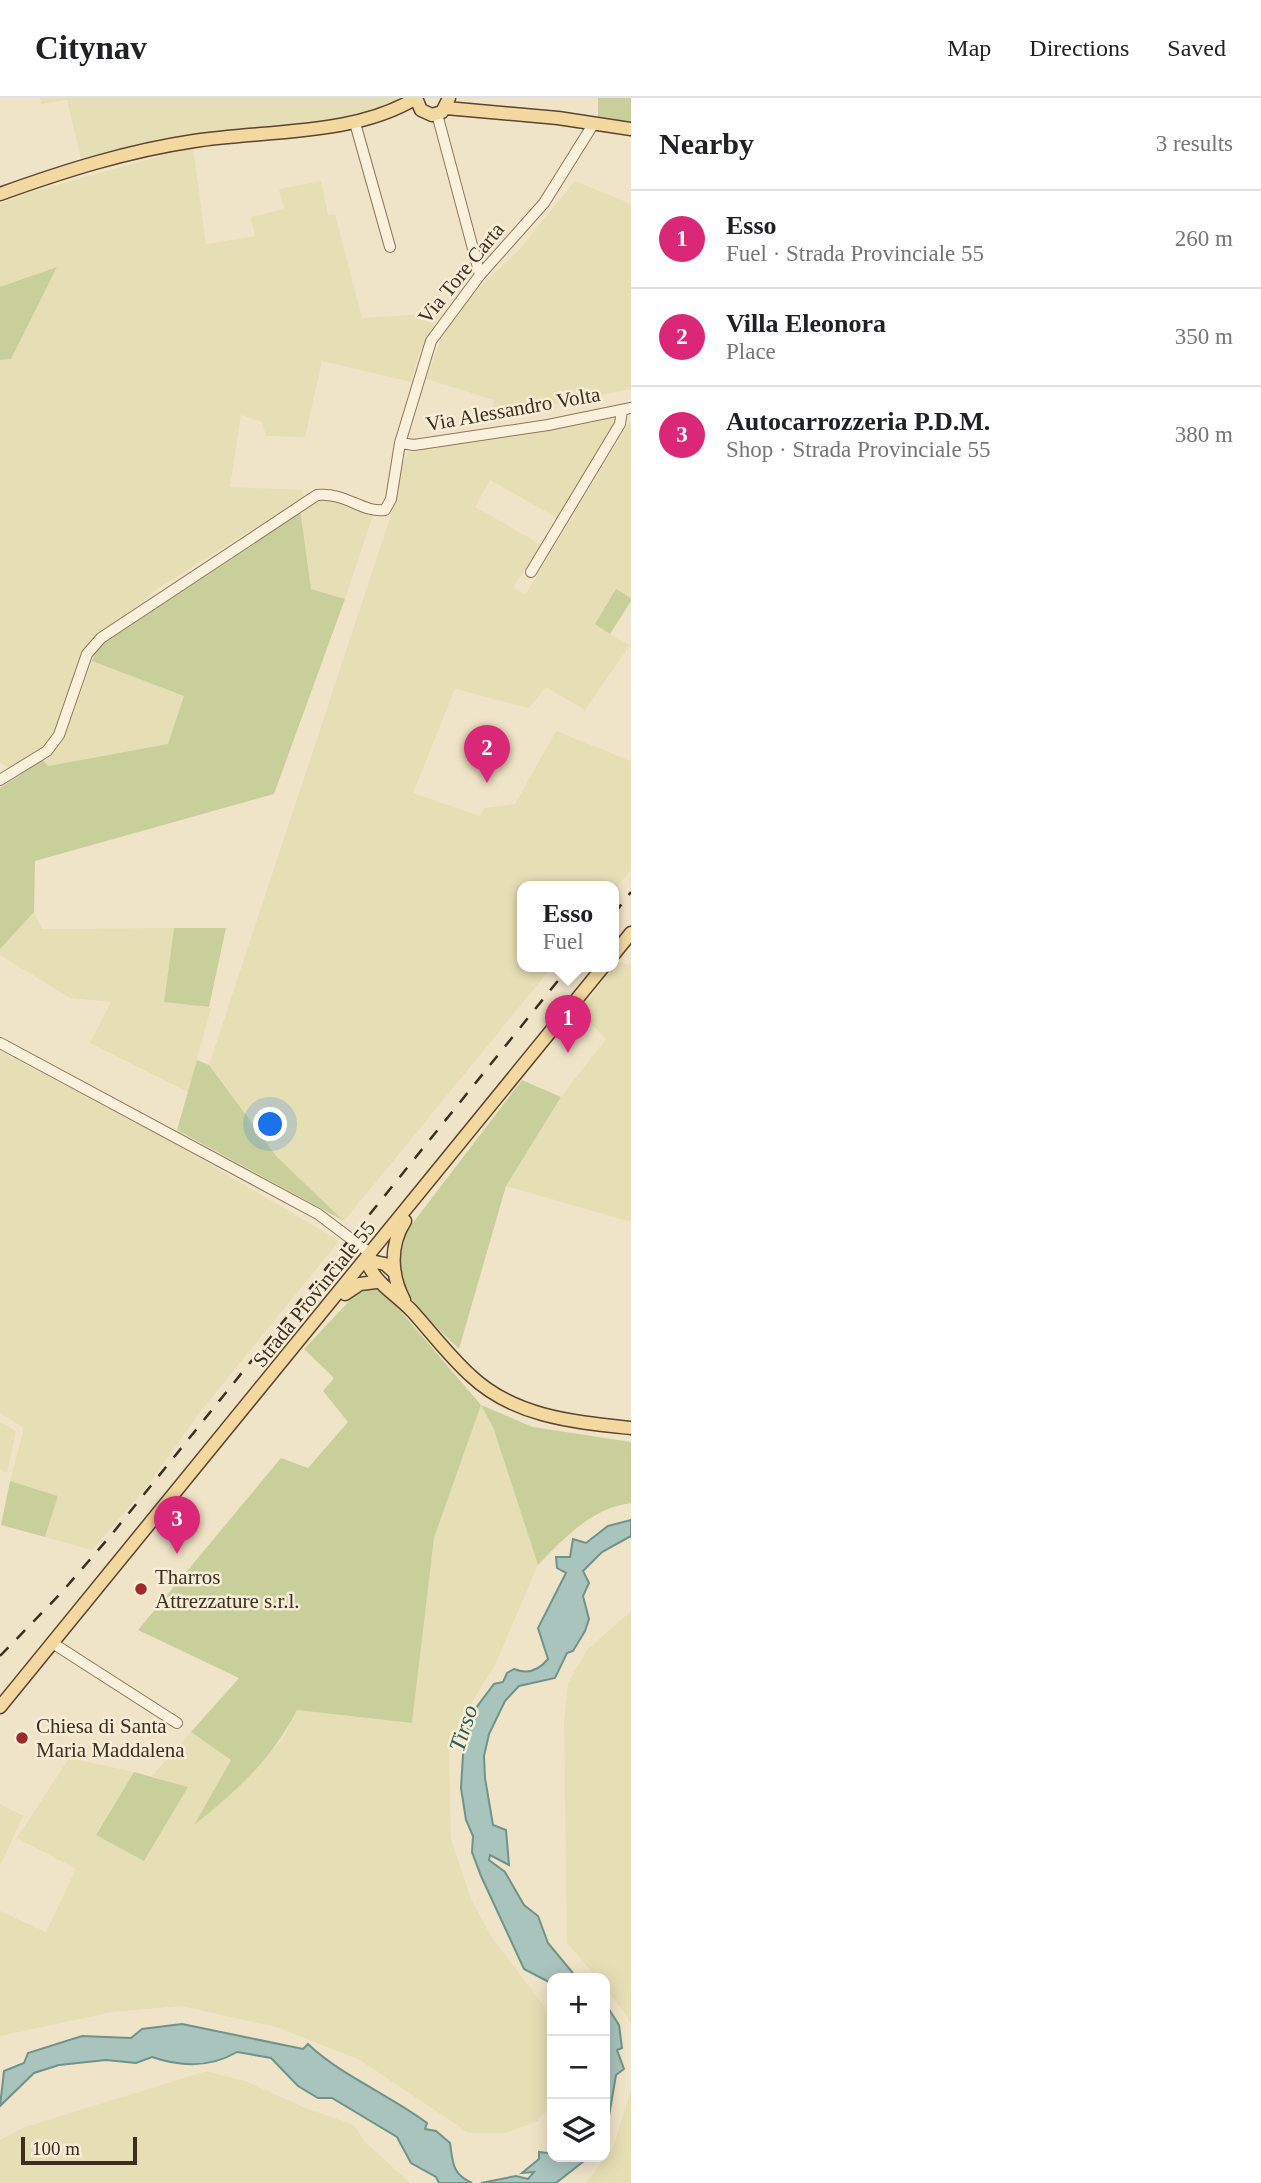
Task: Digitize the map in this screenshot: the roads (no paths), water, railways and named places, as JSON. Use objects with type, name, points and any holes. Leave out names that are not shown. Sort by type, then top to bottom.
[{"type":"main road","points":[[0,194],[122,154],[195,141],[355,123],[417,101],[426,113],[446,104],[631,129]]},
{"type":"main road","points":[[619,948],[631,933]]},
{"type":"main road","name":"Strada Provinciale 55","points":[[0,1707],[599,972]]},
{"type":"main road","points":[[407,1306],[395,1273],[396,1240],[424,1188]]},
{"type":"main road","points":[[369,1257],[385,1264],[395,1273]]},
{"type":"main road","points":[[369,1257],[376,1282],[407,1306],[469,1375],[507,1402],[558,1419],[631,1427]]},
{"type":"main road","points":[[326,1310],[354,1287],[376,1282]]},
{"type":"street","points":[[446,104],[480,275]]},
{"type":"street","points":[[355,123],[390,247]]},
{"type":"street","name":"Via Tore Carta","points":[[3,775],[47,751],[59,735],[87,654],[101,638],[317,495],[336,494],[377,511],[384,510],[388,505],[400,443],[431,341],[480,275],[544,203],[594,123]]},
{"type":"street","points":[[531,572],[627,409]]},
{"type":"street","name":"Via Alessandro Volta","points":[[400,443],[414,445],[521,429],[627,409]]},
{"type":"street","points":[[0,1042],[318,1214],[369,1257]]},
{"type":"street","points":[[54,1644],[177,1723]]},
{"type":"water","points":[[631,1520],[631,1536],[602,1552],[583,1571],[589,1583],[583,1596],[589,1619],[585,1631],[573,1651],[567,1653],[555,1678],[519,1686],[505,1701],[489,1734],[484,1756],[493,1825],[506,1830],[509,1865],[490,1855],[489,1860],[505,1872],[524,1905],[538,1916],[548,1943],[573,1973],[547,1973],[547,1981],[524,1969],[472,1852],[473,1836],[466,1820],[461,1788],[463,1755],[470,1716],[494,1684],[503,1682],[507,1673],[514,1669],[524,1672],[533,1670],[548,1659],[538,1628],[566,1573],[557,1568],[556,1557],[570,1557],[573,1539],[586,1543],[608,1526]]},
{"type":"water","points":[[610,2011],[619,2025],[622,2048],[617,2050],[624,2069],[616,2075],[610,2110]]},
{"type":"water","points":[[182,2024],[303,2049],[308,2044],[350,2075],[427,2123],[425,2129],[436,2131],[450,2143],[457,2172],[472,2183],[439,2183],[436,2177],[411,2163],[397,2137],[332,2098],[318,2098],[298,2086],[271,2058],[237,2052],[216,2061],[195,2064],[174,2063],[152,2057],[136,2063],[106,2060],[59,2065],[34,2073],[0,2106],[4,2071],[24,2063],[28,2053],[82,2036],[131,2038],[142,2029]]},
{"type":"water","points":[[539,2152],[547,2153],[547,2162],[583,2162],[556,2183],[481,2183],[516,2176],[528,2179],[534,2172],[522,2173],[539,2159]]},
{"type":"railway","points":[[619,908],[631,892]]},
{"type":"railway","points":[[0,1656],[62,1592],[112,1534],[565,972]]},
{"type":"place","name":"Villa Eleonora","points":[[487,783]]},
{"type":"place","name":"Esso","points":[[568,1053]]},
{"type":"place","name":"Autocarrozzeria P.D.M.","points":[[177,1554]]},
{"type":"place","name":"Tharros Attrezzature s.r.l.","points":[[141,1589]]},
{"type":"place","name":"Chiesa di Santa Maria Maddalena","points":[[22,1738]]},
{"type":"water label","name":"Tirso","points":[[463,1728]]}]
